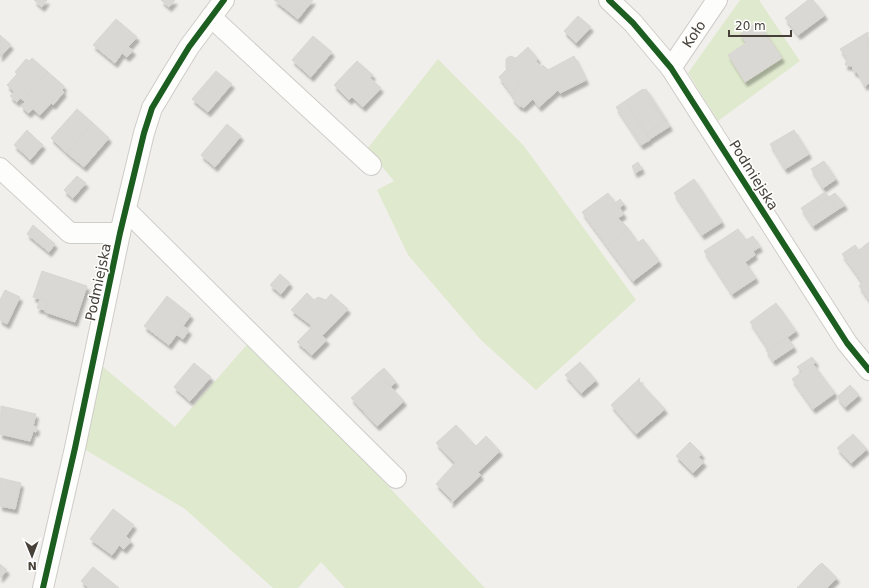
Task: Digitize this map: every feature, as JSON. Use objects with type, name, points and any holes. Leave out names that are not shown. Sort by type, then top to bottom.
[{"type":"street","name":"Podmiejska","points":[[43,588],[75,448],[135,165],[152,108],[189,47],[224,0]]},
{"type":"street","name":"Podmiejska","points":[[609,0],[633,23],[671,68],[847,343],[869,370]]},
{"type":"street","name":"Koło","points":[[671,68],[717,0]]},
{"type":"street","points":[[211,17],[372,165]]},
{"type":"street","points":[[0,168],[70,233],[120,233]]},
{"type":"street","points":[[126,210],[396,478]]},
{"type":"green space","points":[[740,0],[759,0],[800,61],[718,121],[688,73]]},
{"type":"green space","points":[[438,59],[524,146],[636,300],[536,390],[481,340],[408,255],[377,190],[394,181],[367,149]]},
{"type":"green space","points":[[250,341],[485,588],[345,588],[321,562],[298,588],[273,588],[185,509],[84,449],[102,366],[175,427]]},
{"type":"building","points":[[34,0],[47,0],[42,7]]},
{"type":"building","points":[[161,0],[175,0],[169,7]]},
{"type":"building","points":[[274,0],[306,0],[293,15]]},
{"type":"building","points":[[306,0],[313,0],[298,19],[293,15]]},
{"type":"building","points":[[808,0],[813,0],[825,15],[798,35],[785,18]]},
{"type":"building","points":[[578,16],[591,27],[576,43],[564,31]]},
{"type":"building","points":[[116,19],[137,37],[128,47],[133,50],[132,52],[127,57],[122,53],[115,63],[93,45]]},
{"type":"building","points":[[758,22],[782,58],[745,82],[728,55],[746,43],[740,34]]},
{"type":"building","points":[[868,32],[869,83],[865,86],[857,72],[854,72],[852,66],[845,65],[847,59],[840,49]]},
{"type":"building","points":[[0,35],[11,45],[0,57]]},
{"type":"building","points":[[313,36],[332,52],[311,77],[292,60]]},
{"type":"building","points":[[528,47],[538,59],[536,61],[541,67],[543,65],[548,70],[574,56],[586,80],[560,93],[558,90],[539,107],[533,99],[523,108],[521,105],[520,107],[512,98],[513,96],[511,93],[520,85],[506,68],[506,59],[510,56],[516,58]]},
{"type":"building","points":[[32,58],[48,72],[23,100],[20,98],[17,102],[10,96],[14,92],[7,85],[17,74],[15,72],[26,59],[29,61]]},
{"type":"building","points":[[357,61],[373,75],[370,78],[381,88],[363,107],[352,97],[349,100],[334,85]]},
{"type":"building","points":[[507,69],[520,85],[511,93],[499,77]]},
{"type":"building","points":[[216,71],[232,84],[208,112],[192,99]]},
{"type":"building","points":[[48,72],[64,86],[62,90],[64,92],[53,105],[51,103],[40,115],[33,109],[28,113],[21,106],[25,102],[23,100]]},
{"type":"building","points":[[643,89],[664,121],[646,133],[625,101]]},
{"type":"building","points":[[646,89],[665,118],[664,120],[644,90]]},
{"type":"building","points":[[625,101],[650,140],[641,145],[616,107]]},
{"type":"building","points":[[77,109],[93,123],[67,153],[51,138]]},
{"type":"building","points":[[666,120],[670,126],[650,139],[646,133]]},
{"type":"building","points":[[93,123],[109,138],[84,167],[67,153]]},
{"type":"building","points":[[227,124],[241,136],[215,167],[201,155]]},
{"type":"building","points":[[27,130],[35,138],[22,152],[14,145]]},
{"type":"building","points":[[794,130],[809,154],[785,169],[770,144]]},
{"type":"building","points":[[35,138],[43,145],[30,160],[22,152]]},
{"type":"building","points":[[824,161],[836,179],[823,188],[811,169]]},
{"type":"building","points":[[638,162],[642,169],[635,173],[632,166]]},
{"type":"building","points":[[77,176],[86,183],[73,198],[64,190]]},
{"type":"building","points":[[694,179],[722,222],[702,235],[674,193]]},
{"type":"building","points":[[825,192],[829,197],[805,214],[801,208]]},
{"type":"building","points":[[608,193],[624,214],[618,218],[629,229],[607,246],[582,212]]},
{"type":"building","points":[[835,193],[845,205],[837,210],[829,197]]},
{"type":"building","points":[[829,197],[837,210],[813,226],[805,214]]},
{"type":"building","points":[[620,199],[624,204],[619,208],[615,203]]},
{"type":"building","points":[[33,225],[55,244],[49,252],[27,234]]},
{"type":"building","points":[[738,229],[746,240],[753,236],[760,247],[753,251],[755,255],[745,262],[756,278],[732,294],[704,251]]},
{"type":"building","points":[[627,230],[631,232],[637,243],[643,239],[659,261],[633,281],[607,246]]},
{"type":"building","points":[[869,242],[869,300],[859,286],[862,282],[842,254],[855,245],[859,250]]},
{"type":"building","points":[[42,271],[87,286],[75,322],[45,312],[48,302],[33,297]]},
{"type":"building","points":[[280,274],[290,283],[281,294],[270,285]]},
{"type":"building","points":[[5,290],[20,297],[7,324],[0,320],[0,300]]},
{"type":"building","points":[[307,293],[314,300],[318,297],[326,300],[331,294],[348,309],[322,336],[327,340],[312,355],[297,342],[311,328],[311,325],[291,310]]},
{"type":"building","points":[[167,296],[191,315],[169,345],[144,326]]},
{"type":"building","points":[[40,299],[48,302],[45,310],[37,308]]},
{"type":"building","points":[[776,303],[796,331],[769,350],[750,322]]},
{"type":"building","points":[[183,326],[189,330],[183,339],[176,334]]},
{"type":"building","points":[[787,337],[794,347],[773,361],[766,350],[768,348],[769,350]]},
{"type":"building","points":[[812,357],[816,362],[802,372],[797,367]]},
{"type":"building","points":[[580,362],[596,380],[581,393],[565,375]]},
{"type":"building","points":[[194,363],[211,377],[190,401],[174,387]]},
{"type":"building","points":[[813,364],[835,393],[813,409],[792,379]]},
{"type":"building","points":[[384,368],[396,382],[391,386],[378,373]]},
{"type":"building","points":[[378,373],[404,401],[377,426],[351,398]]},
{"type":"building","points":[[640,378],[639,381],[665,409],[636,434],[611,405]]},
{"type":"building","points":[[850,385],[859,395],[845,407],[837,397]]},
{"type":"building","points":[[1,406],[36,414],[33,426],[37,427],[36,432],[33,431],[30,441],[0,434]]},
{"type":"building","points":[[456,425],[476,446],[486,436],[500,451],[478,472],[481,475],[451,503],[450,502],[452,500],[436,484],[455,463],[436,443]]},
{"type":"building","points":[[853,434],[867,449],[851,463],[837,448]]},
{"type":"building","points":[[690,442],[702,454],[698,457],[704,462],[693,473],[676,456]]},
{"type":"building","points":[[0,478],[21,483],[15,509],[0,506]]},
{"type":"building","points":[[113,509],[134,525],[112,555],[90,539]]},
{"type":"building","points":[[126,536],[131,541],[124,549],[119,545]]},
{"type":"building","points":[[822,563],[837,578],[834,581],[818,566]]},
{"type":"building","points":[[0,564],[7,570],[0,578]]},
{"type":"building","points":[[818,566],[834,581],[830,585],[815,569]]},
{"type":"building","points":[[93,567],[119,588],[89,588],[81,581]]},
{"type":"building","points":[[815,569],[830,585],[827,588],[797,588]]},
{"type":"cycle path","points":[[43,588],[75,448],[120,233],[144,133],[152,108],[170,78],[189,47],[224,0]]},
{"type":"cycle path","points":[[609,0],[633,23],[671,68],[847,343],[869,370]]}]
